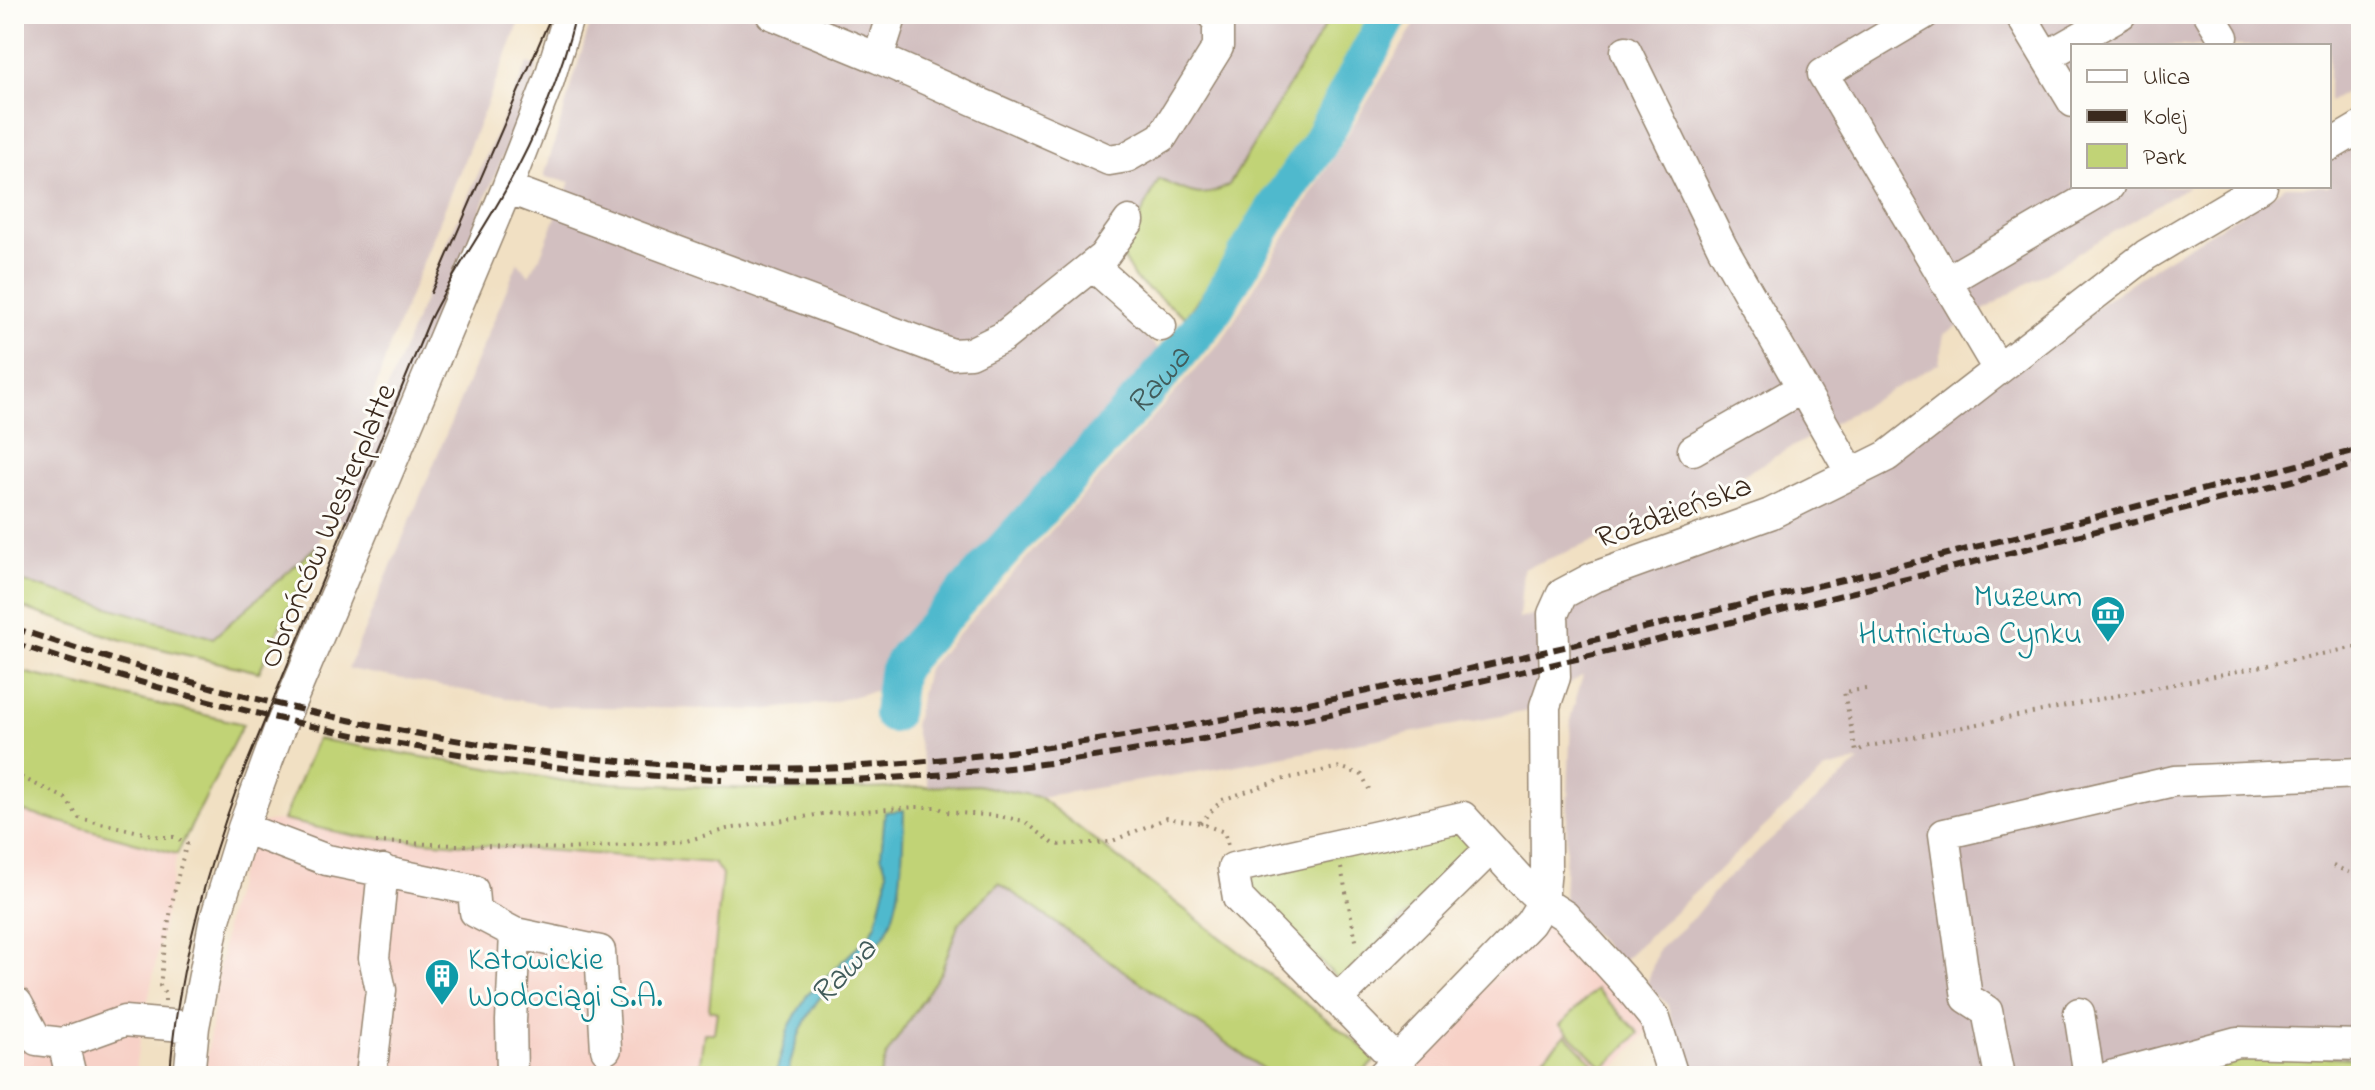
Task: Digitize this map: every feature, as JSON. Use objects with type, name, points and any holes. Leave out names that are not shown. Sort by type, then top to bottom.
[{"type":"street","name":"Obrońców Westerplatte","points":[[189,1076],[194,1027],[214,923],[243,828],[279,730],[507,188],[549,80],[569,14]]},
{"type":"street","points":[[771,14],[1109,160],[1127,157],[1162,137],[1218,47],[1218,22],[1212,14]]},
{"type":"street","points":[[878,58],[892,14]]},
{"type":"street","points":[[1924,14],[1823,74],[1998,369]]},
{"type":"street","points":[[2020,14],[2071,98]]},
{"type":"street","points":[[2047,56],[2121,14]]},
{"type":"street","points":[[1626,51],[1722,247],[1851,473]]},
{"type":"street","points":[[2331,145],[2361,127]]},
{"type":"street","points":[[507,188],[952,354],[970,353],[1003,337],[1103,257],[1129,221]]},
{"type":"street","points":[[1945,282],[2106,188]]},
{"type":"street","name":"Roździeńska","points":[[1543,902],[1546,868],[1545,706],[1555,677],[1553,614],[1562,594],[1592,578],[1770,514],[1887,456],[2146,255],[2259,188]]},
{"type":"street","points":[[1093,266],[1161,326]]},
{"type":"street","points":[[1693,450],[1802,388]]},
{"type":"street","points":[[2000,1076],[1987,1011],[1967,998],[1944,834],[2174,781],[2361,773]]},
{"type":"street","points":[[1543,902],[1530,923],[1389,1068],[1337,1000],[1238,898],[1233,868],[1463,817],[1543,902],[1565,916],[1655,1019],[1673,1076]]},
{"type":"street","points":[[243,828],[327,860],[473,890],[475,912],[515,933],[600,951],[606,1049]]},
{"type":"street","points":[[1337,1000],[1491,848]]},
{"type":"street","points":[[371,1076],[381,990],[374,958],[383,870]]},
{"type":"street","points":[[512,1076],[515,933]]},
{"type":"street","points":[[17,1003],[37,1040],[63,1043],[124,1021],[194,1027]]},
{"type":"street","points":[[2079,1013],[2089,1076]]},
{"type":"street","points":[[2111,1076],[2237,1042],[2361,1045]]},
{"type":"street","points":[[63,1043],[71,1076]]},
{"type":"path","points":[[1866,689],[1844,692],[1856,752],[1880,744],[2361,646]]},
{"type":"path","points":[[1200,823],[1222,800],[1280,780],[1340,767],[1362,775],[1369,789]]},
{"type":"path","points":[[14,774],[65,798],[79,818],[161,837],[174,837],[187,844],[174,883],[166,930],[160,986],[165,993],[161,1024]]},
{"type":"path","points":[[368,842],[565,849],[686,841],[727,829],[822,814],[937,807],[959,814],[1024,821],[1055,845],[1110,842],[1167,818],[1200,823],[1224,832],[1233,868]]},
{"type":"path","points":[[1339,855],[1357,948]]},
{"type":"path","points":[[2333,866],[2361,877]]},
{"type":"shaded area","points":[[14,14],[523,14],[391,342],[357,444],[318,545],[213,638],[14,579]]},
{"type":"shaded area","points":[[593,14],[1315,14],[1313,18],[1327,23],[1229,185],[1214,194],[1193,194],[1159,179],[1121,255],[1068,265],[1162,352],[1023,513],[892,652],[878,690],[828,703],[761,710],[549,706],[348,669],[518,262],[529,275],[540,257],[570,182],[544,177]]},
{"type":"shaded area","points":[[1421,14],[2361,14],[2361,83],[2331,101],[2331,44],[2071,44],[2071,188],[2186,188],[1944,334],[1939,363],[1699,500],[1523,569],[1519,619],[1580,600],[1784,523],[2154,267],[2283,188],[2331,188],[2331,159],[2361,141],[2361,1059],[2231,1049],[2180,1076],[1688,1076],[1667,1004],[1647,984],[1658,950],[1694,917],[1719,886],[1860,761],[1826,769],[1620,963],[1564,902],[1571,716],[1583,675],[1528,711],[1221,768],[1039,797],[977,785],[929,787],[914,726],[927,669],[1223,339]]},
{"type":"shaded area","points":[[528,63],[538,67],[525,103],[351,525],[334,518],[449,239]]},
{"type":"shaded area","points":[[14,809],[177,854],[136,1062],[136,1076],[14,1076]]},
{"type":"shaded area","points":[[283,820],[355,836],[714,863],[722,874],[709,1009],[717,1011],[714,1033],[704,1034],[697,1076],[204,1076],[227,915],[254,824]]},
{"type":"shaded area","points":[[999,883],[1273,1076],[880,1076],[887,1054],[941,972],[959,923]]},
{"type":"shaded area","points":[[1554,910],[1653,1025],[1608,1076],[1407,1076]]},
{"type":"green space","points":[[1315,14],[1377,14],[1311,132],[1248,231],[1185,317],[1135,279],[1121,255],[1159,179],[1186,191],[1202,194],[1229,185],[1326,24],[1313,18]]},
{"type":"green space","points":[[318,545],[259,672],[119,639],[14,605],[14,579],[213,638]]},
{"type":"green space","points":[[14,670],[243,724],[177,854],[14,809]]},
{"type":"green space","points":[[317,739],[565,781],[807,791],[977,785],[1039,797],[1377,1058],[1360,1076],[1273,1076],[999,883],[959,923],[941,972],[887,1054],[880,1076],[698,1076],[704,1033],[714,1033],[717,1012],[709,1010],[722,875],[714,863],[355,836],[283,820]]},
{"type":"green space","points":[[1457,828],[1471,845],[1465,857],[1340,981],[1244,885],[1250,875]]},
{"type":"green space","points":[[1596,989],[1639,1033],[1604,1068],[1560,1025]]},
{"type":"green space","points":[[1566,1035],[1602,1072],[1598,1076],[1524,1076]]},
{"type":"green space","points":[[2231,1049],[2361,1059],[2361,1076],[2180,1076]]},
{"type":"water","points":[[904,810],[901,876],[890,925],[872,950],[824,992],[798,1038],[788,1076],[775,1076],[789,1027],[807,995],[869,936],[876,924],[887,872],[881,855],[885,812]]},
{"type":"waterway","name":"Rawa","points":[[892,714],[897,674],[906,658],[1155,382],[1210,316],[1273,211],[1319,144],[1390,14]]},
{"type":"tram line","points":[[431,293],[552,14]]},
{"type":"tram line","points":[[170,1076],[185,965],[203,891],[238,785],[430,319],[527,149],[555,82],[576,14]]},
{"type":"railway","points":[[14,628],[193,682],[284,705],[466,742],[652,764],[781,769],[889,764],[1033,749],[1158,730],[1407,683],[1842,580],[2361,449]]},
{"type":"railway","points":[[750,780],[844,780],[938,775],[1031,765],[1125,752],[1310,718],[1711,627],[2361,463]]},
{"type":"railway","points":[[14,643],[187,695],[363,737],[541,765],[722,779]]},
{"type":"place","name":"Muzeum Hutnictwa Cynku","points":[[2108,644]]},
{"type":"place","name":"Katowickie Wodociągi S.A.","points":[[442,1007]]}]
